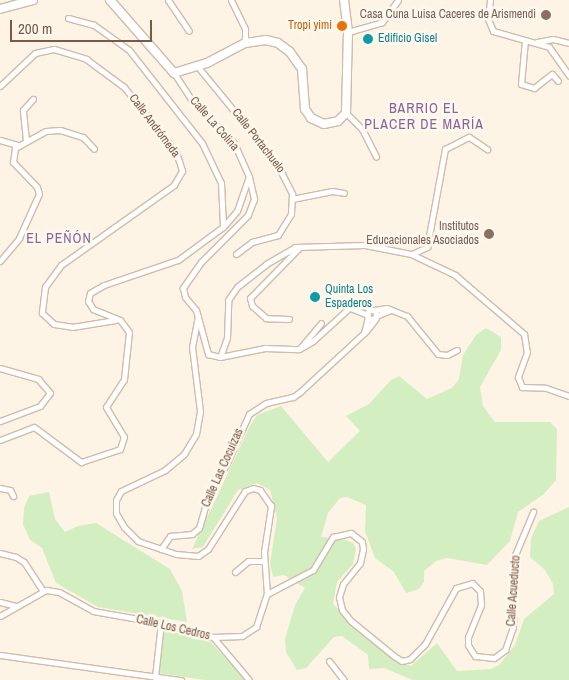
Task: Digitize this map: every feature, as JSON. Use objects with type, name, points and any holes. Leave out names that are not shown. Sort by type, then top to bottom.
[{"type":"street","points":[[0,8],[33,0]]},
{"type":"street","points":[[110,0],[174,73],[198,67],[245,42],[272,41],[290,52],[305,75],[305,110],[314,120],[328,124],[338,121],[346,113],[348,32],[344,0]]},
{"type":"street","points":[[168,0],[189,31]]},
{"type":"street","points":[[231,0],[244,29],[245,42]]},
{"type":"street","points":[[348,32],[382,22],[398,0]]},
{"type":"street","points":[[490,0],[488,19],[493,31],[537,42],[558,39],[569,43]]},
{"type":"street","points":[[68,18],[94,25],[129,50],[196,135],[221,183],[223,227]]},
{"type":"street","points":[[525,40],[521,84],[534,88],[552,74],[558,80]]},
{"type":"street","points":[[537,42],[553,51],[569,76]]},
{"type":"street","name":"Calle Andrómeda","points":[[0,86],[35,53],[54,49],[86,59],[124,87],[176,152],[182,170],[174,185],[61,265],[52,274],[42,295],[42,313],[49,322],[59,326],[120,320]]},
{"type":"street","name":"Calle Portachuelo","points":[[198,67],[276,162],[290,186],[292,199]]},
{"type":"street","name":"Calle La Colina","points":[[174,73],[192,101],[234,143],[250,177],[254,199],[248,215],[201,262],[183,288],[198,317]]},
{"type":"street","points":[[26,140],[23,113],[33,99]]},
{"type":"street","points":[[346,113],[362,129],[376,157]]},
{"type":"street","points":[[0,262],[19,238],[39,194],[37,188],[13,162],[12,155],[18,145],[46,131],[60,130],[83,138],[94,149]]},
{"type":"street","points":[[411,254],[427,247],[445,149],[469,137],[487,149]]},
{"type":"street","points":[[0,140],[18,145]]},
{"type":"street","points":[[0,440],[34,427],[81,462],[120,449],[124,437],[106,407],[124,379],[129,332],[120,320],[93,309],[88,301],[90,293],[104,285],[178,260],[223,227],[242,205],[250,177]]},
{"type":"street","points":[[236,254],[252,242],[278,235],[291,214],[292,199],[332,190],[344,193]]},
{"type":"street","points":[[220,357],[227,338],[226,307],[234,291],[275,258],[300,247],[357,244],[411,254],[455,275],[520,329],[527,347],[518,377],[522,387],[546,388],[569,396]]},
{"type":"street","points":[[289,319],[266,318],[252,306],[250,298],[300,247]]},
{"type":"street","points":[[198,317],[206,350],[213,356],[220,357],[265,348],[299,349],[313,341],[349,308],[364,306],[376,317],[391,310]]},
{"type":"street","points":[[370,313],[391,310],[409,318],[438,354],[447,355],[457,350]]},
{"type":"street","name":"Calle Las Cocuizas","points":[[363,333],[370,313]]},
{"type":"street","points":[[161,549],[138,541],[129,534],[116,513],[116,500],[127,487],[155,476],[174,464],[196,434],[200,411],[192,347],[198,317]]},
{"type":"street","name":"Calle Las Cocuizas","points":[[161,549],[170,536],[192,534],[199,528],[208,496],[227,463],[250,414],[266,402],[293,397],[300,392],[363,333],[376,317]]},
{"type":"street","points":[[299,349],[321,323]]},
{"type":"street","points":[[0,368],[38,379],[50,392],[40,406],[0,421]]},
{"type":"street","points":[[0,488],[10,490],[13,496]]},
{"type":"street","name":"Calle Los Cedros","points":[[42,590],[59,592],[93,611],[162,623],[213,637],[236,638],[253,630],[261,618],[268,594],[263,561],[271,506],[267,497],[257,488],[249,489],[241,496],[202,554],[176,554],[161,549]]},
{"type":"street","name":"Calle Acueducto","points":[[268,594],[313,570],[333,537],[351,533],[362,542],[364,549],[360,563],[343,584],[339,597],[342,610],[351,621],[394,656],[402,660],[410,659],[425,644],[456,588],[472,583],[480,591],[481,605],[468,637],[468,645],[475,656],[494,658],[505,650],[512,627],[515,555],[533,512]]},
{"type":"street","points":[[0,554],[16,556],[24,562],[42,590],[0,616]]},
{"type":"street","points":[[235,572],[248,561],[263,561]]},
{"type":"street","points":[[0,602],[16,606]]},
{"type":"street","points":[[154,677],[162,623]]},
{"type":"street","points":[[213,637],[249,680]]},
{"type":"street","points":[[0,655],[181,680]]},
{"type":"street","points":[[329,661],[344,680]]},
{"type":"green space","points":[[486,328],[501,337],[501,350],[480,387],[483,406],[495,422],[550,422],[557,429],[556,480],[544,494],[518,512],[510,541],[487,565],[447,558],[436,561],[424,571],[424,582],[419,589],[406,593],[394,572],[375,558],[365,531],[366,505],[347,497],[340,498],[328,513],[321,537],[343,539],[353,543],[356,549],[353,564],[337,582],[333,604],[396,662],[411,666],[437,643],[457,671],[491,669],[499,665],[515,645],[524,619],[554,594],[553,584],[545,570],[530,557],[531,538],[539,521],[569,507],[569,680],[413,680],[384,668],[369,669],[368,655],[342,636],[334,637],[306,668],[297,670],[286,652],[285,639],[295,605],[305,588],[284,575],[273,577],[270,564],[277,518],[270,490],[257,483],[238,490],[203,547],[192,549],[250,426],[257,415],[281,406],[328,462],[360,431],[346,416],[369,404],[391,380],[399,376],[427,399],[452,388],[459,379],[463,355],[476,335]]},
{"type":"green space","points":[[49,492],[55,519],[65,532],[78,526],[96,523],[170,569],[182,591],[187,622],[98,607],[56,583],[42,548],[30,540],[23,524],[24,508],[29,496]]},
{"type":"green space","points":[[164,629],[208,639],[245,680],[204,680],[159,673]]},
{"type":"place","name":"Casa Cuna Luisa Caceres de Arismendi","points":[[546,15]]},
{"type":"place","name":"Tropi yimi","points":[[342,26]]},
{"type":"place","name":"Edificio Gisel","points":[[368,39]]},
{"type":"place","name":"Institutos Educacionales Asociados","points":[[489,234]]},
{"type":"place","name":"Quinta Los Espaderos","points":[[315,297]]},
{"type":"district","name":"BARRIO EL PLACER DE MARÍA","points":[[424,116]]},
{"type":"district","name":"EL PEÑÓN","points":[[59,238]]}]
